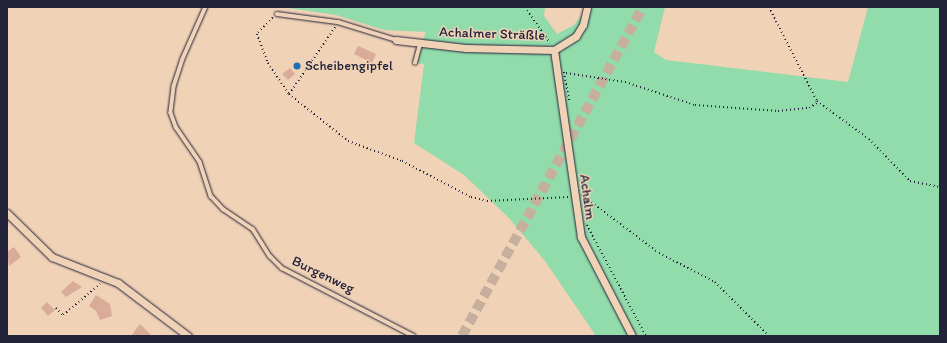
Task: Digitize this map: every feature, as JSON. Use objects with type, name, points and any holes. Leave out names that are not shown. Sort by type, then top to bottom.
[{"type":"street","name":"Achalmer Sträßle","points":[[396,40],[420,44],[554,50],[576,36],[583,25],[587,7]]},
{"type":"street","name":"Achalm","points":[[554,50],[573,197],[581,237],[588,255],[632,336]]},
{"type":"street","points":[[7,213],[52,257],[118,283],[188,336]]},
{"type":"lane","name":"Burgenweg","points":[[206,7],[183,58],[171,106],[173,121],[200,162],[211,196],[253,229],[282,268],[414,336]]},
{"type":"lane","points":[[277,14],[338,22],[396,40]]},
{"type":"lane","points":[[415,63],[420,44]]},
{"type":"path","points":[[525,7],[554,50]]},
{"type":"path","points":[[769,7],[818,102],[869,139],[910,181],[940,186]]},
{"type":"path","points":[[277,14],[257,34],[268,63],[288,94],[348,141],[402,161],[471,197],[487,201],[573,197],[581,194]]},
{"type":"path","points":[[288,94],[338,22]]},
{"type":"path","points":[[566,73],[625,82],[695,105],[778,111],[809,108],[818,102]]},
{"type":"path","points":[[581,194],[583,202]]},
{"type":"path","points":[[581,194],[659,253],[715,282],[769,336]]},
{"type":"path","points":[[586,224],[646,336]]},
{"type":"path","points":[[56,308],[63,315],[106,279]]},
{"type":"green space","points":[[281,7],[545,7],[544,16],[557,34],[574,25],[583,13],[589,16],[591,7],[665,7],[654,52],[666,60],[848,82],[868,7],[940,7],[940,336],[596,336],[545,261],[509,218],[464,175],[414,143],[424,64],[414,63],[426,32],[384,30],[336,15]]},
{"type":"building","points":[[358,46],[376,54],[372,63],[354,54]]},
{"type":"building","points":[[290,68],[295,74],[288,80],[282,74]]},
{"type":"building","points":[[14,247],[21,257],[9,266],[7,252]]},
{"type":"building","points":[[73,281],[82,287],[66,297],[61,292]]},
{"type":"building","points":[[96,295],[110,304],[112,316],[100,320],[96,311],[89,306]]},
{"type":"building","points":[[47,302],[55,310],[48,316],[41,308]]},
{"type":"building","points":[[140,324],[152,336],[131,336]]},
{"type":"tunnel","points":[[462,336],[643,7]]},
{"type":"place","name":"Scheibengipfel","points":[[297,66]]}]
